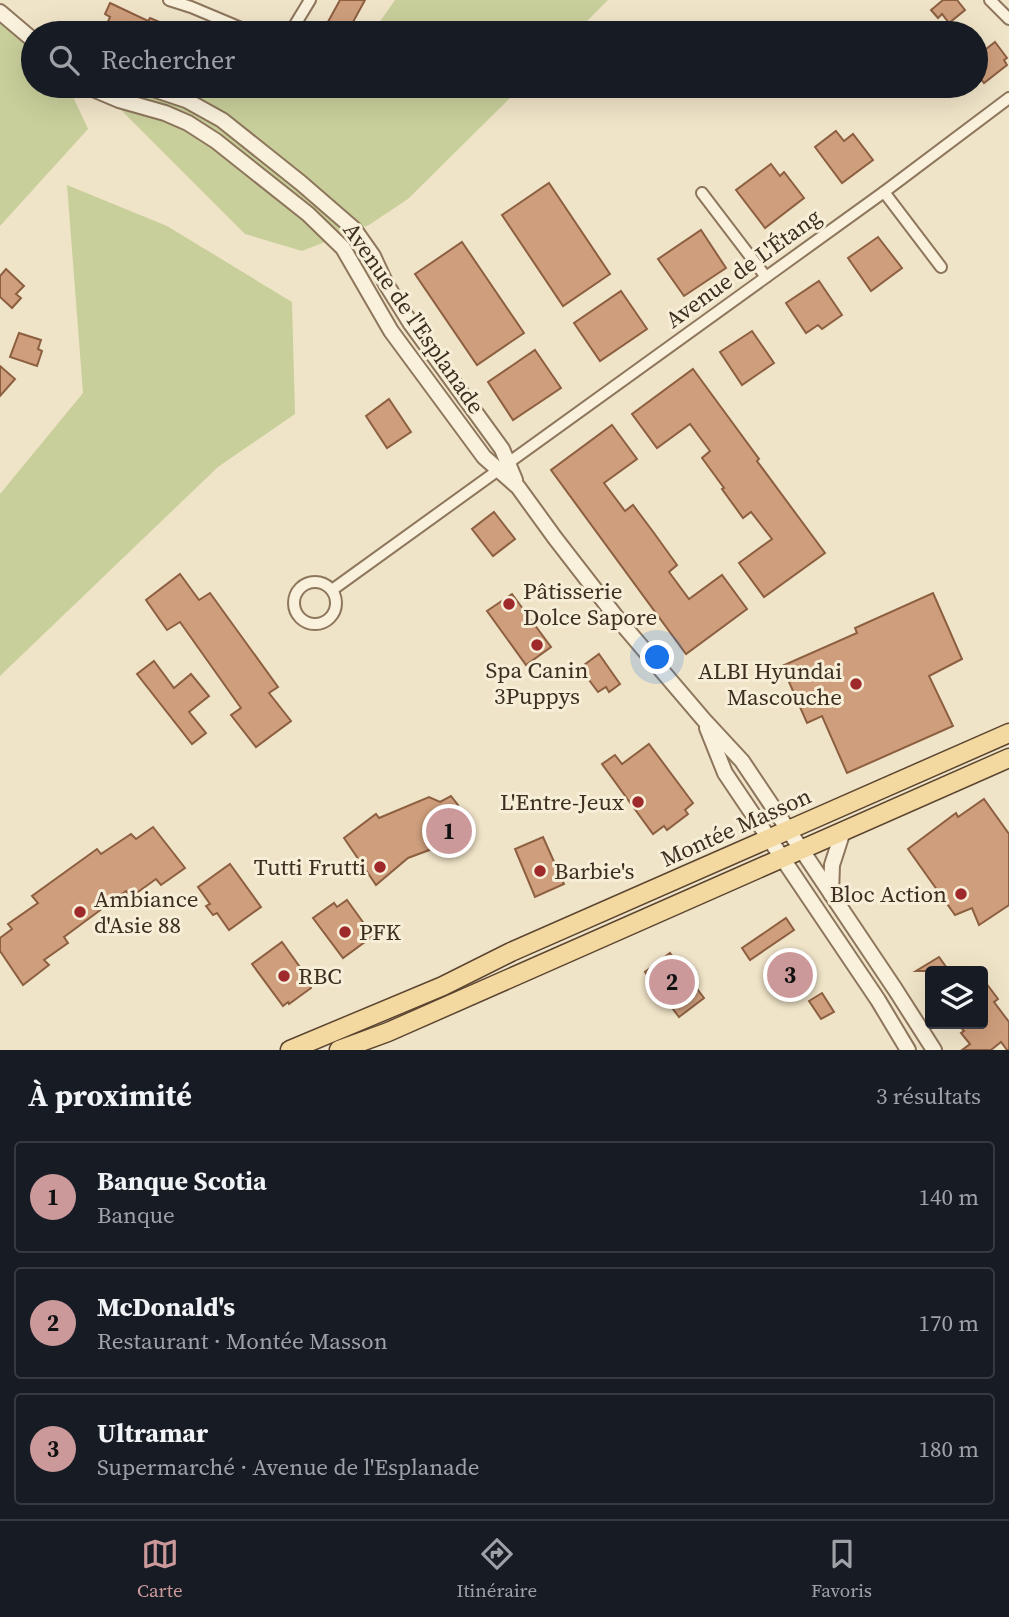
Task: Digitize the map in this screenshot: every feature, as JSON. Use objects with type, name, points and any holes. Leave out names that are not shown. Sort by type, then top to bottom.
[{"type":"main road","name":"Montée Masson","points":[[290,1050],[437,989],[511,952],[1009,733]]},
{"type":"main road","name":"Montée Masson","points":[[339,1050],[388,1032],[1009,758]]},
{"type":"street","points":[[169,0],[224,21]]},
{"type":"street","points":[[297,21],[310,0]]},
{"type":"street","points":[[990,0],[1009,19]]},
{"type":"street","points":[[0,12],[21,30]]},
{"type":"street","name":"Avenue de l'Esplanade","points":[[114,98],[188,123],[216,141],[308,214],[343,248],[391,331],[484,457],[504,468],[617,618],[742,761],[934,1050]]},
{"type":"street","name":"Avenue de l'Esplanade","points":[[180,98],[222,120],[354,229],[373,256],[386,284],[411,324],[502,449],[504,468]]},
{"type":"street","name":"Avenue de L'Étang","points":[[332,590],[884,192],[1009,98]]},
{"type":"street","points":[[884,192],[942,267]]},
{"type":"street","points":[[702,193],[766,277]]},
{"type":"street","points":[[313,582],[327,585],[332,590],[337,603],[328,620],[316,625],[303,621],[298,616],[294,602],[300,589],[313,582]]},
{"type":"street","name":"Avenue de l'Esplanade","points":[[704,720],[725,773],[878,1000],[908,1050]]},
{"type":"street","points":[[831,894],[832,865],[843,831]]},
{"type":"green space","points":[[395,0],[608,0],[587,21],[380,21]]},
{"type":"green space","points":[[0,20],[21,35],[21,98],[74,98],[88,129],[0,226]]},
{"type":"green space","points":[[109,98],[510,98],[408,199],[369,225],[302,251],[245,234]]},
{"type":"green space","points":[[67,185],[167,226],[292,302],[295,414],[218,467],[0,676],[0,494],[83,393]]},
{"type":"building","points":[[340,0],[365,0],[354,21],[328,21]]},
{"type":"building","points":[[943,0],[957,0],[965,10],[951,21],[947,21],[942,14],[938,18],[931,10]]},
{"type":"building","points":[[110,3],[148,21],[108,21],[110,17],[105,14]]},
{"type":"building","points":[[995,42],[1007,58],[1004,60],[1007,65],[988,80],[988,48]]},
{"type":"building","points":[[836,131],[844,141],[853,134],[873,160],[842,183],[815,147]]},
{"type":"building","points":[[771,164],[780,176],[784,172],[804,198],[765,228],[736,190]]},
{"type":"building","points":[[549,183],[610,274],[563,306],[502,215]]},
{"type":"building","points":[[701,230],[726,268],[684,296],[658,259]]},
{"type":"building","points":[[878,237],[902,268],[871,291],[848,258]]},
{"type":"building","points":[[462,242],[524,333],[477,365],[415,274]]},
{"type":"building","points":[[6,269],[24,286],[16,294],[21,298],[12,308],[0,297],[0,276]]},
{"type":"building","points":[[819,281],[842,315],[822,329],[818,325],[806,333],[786,303]]},
{"type":"building","points":[[621,291],[647,329],[600,361],[574,323]]},
{"type":"building","points":[[752,331],[774,363],[742,385],[720,352]]},
{"type":"building","points":[[19,333],[41,340],[38,349],[42,351],[37,366],[10,357]]},
{"type":"building","points":[[535,350],[561,388],[513,420],[488,382]]},
{"type":"building","points":[[0,366],[15,379],[0,396]]},
{"type":"building","points":[[693,369],[825,553],[764,597],[739,563],[772,539],[751,512],[743,518],[722,489],[724,488],[702,458],[710,451],[690,424],[657,448],[632,414]]},
{"type":"building","points":[[389,399],[411,432],[387,448],[366,416]]},
{"type":"building","points":[[612,425],[637,459],[604,483],[625,511],[633,505],[654,533],[677,565],[669,572],[689,599],[722,575],[747,609],[686,654],[551,470]]},
{"type":"building","points":[[494,512],[515,539],[493,556],[472,529]]},
{"type":"building","points":[[180,574],[199,600],[210,593],[278,687],[269,693],[291,721],[256,747],[231,715],[241,708],[180,622],[167,630],[146,600]]},
{"type":"building","points":[[933,593],[962,659],[929,676],[953,726],[847,773],[822,716],[807,723],[782,666],[857,633],[855,628]]},
{"type":"building","points":[[512,594],[551,647],[526,665],[487,611]]},
{"type":"building","points":[[599,654],[620,684],[609,692],[606,687],[598,692],[580,668]]},
{"type":"building","points":[[154,661],[174,688],[191,674],[209,696],[189,712],[206,733],[192,744],[137,674]]},
{"type":"building","points":[[649,744],[693,803],[685,810],[688,814],[667,830],[664,826],[653,834],[602,764],[615,755],[622,764]]},
{"type":"building","points":[[451,796],[458,805],[446,815],[464,837],[408,858],[376,885],[344,838],[376,814],[379,818],[429,797],[440,802]]},
{"type":"building","points":[[984,799],[1009,834],[1009,905],[979,925],[972,908],[955,915],[908,849],[956,813],[958,817]]},
{"type":"building","points":[[153,827],[185,868],[161,885],[156,879],[131,897],[126,891],[64,937],[68,943],[44,960],[49,965],[23,985],[0,951],[0,938],[12,929],[8,924],[38,903],[32,896],[97,849],[101,854],[131,834],[136,839]]},
{"type":"building","points":[[543,837],[564,884],[535,897],[515,849]]},
{"type":"building","points":[[230,864],[261,907],[229,930],[217,913],[213,915],[206,906],[210,904],[198,887]]},
{"type":"building","points":[[347,900],[373,936],[343,958],[313,918],[334,903],[337,907]]},
{"type":"building","points":[[786,918],[794,930],[750,960],[742,948]]},
{"type":"building","points":[[282,942],[312,984],[311,988],[283,1006],[252,964]]},
{"type":"building","points":[[670,953],[704,998],[679,1017],[645,972]]},
{"type":"building","points":[[802,955],[814,974],[779,997],[766,979]]},
{"type":"building","points":[[939,957],[945,966],[925,966],[925,971],[916,971]]},
{"type":"building","points":[[988,986],[998,999],[994,1002],[1009,1022],[1009,1050],[1001,1042],[991,1050],[962,1050],[970,1044],[961,1033],[964,1031],[962,1029],[988,1029]]},
{"type":"building","points":[[822,993],[834,1012],[821,1019],[809,1001]]},
{"type":"place","name":"Pâtisserie Dolce Sapore","points":[[509,604]]},
{"type":"place","name":"Spa Canin 3Puppys","points":[[537,645]]},
{"type":"place","name":"ALBI Hyundai Mascouche","points":[[856,684]]},
{"type":"place","name":"L'Entre-Jeux","points":[[638,802]]},
{"type":"place","name":"Banque Scotia","points":[[449,831]]},
{"type":"place","name":"Tutti Frutti","points":[[380,867]]},
{"type":"place","name":"Barbie's","points":[[540,871]]},
{"type":"place","name":"Bloc Action","points":[[961,894]]},
{"type":"place","name":"Ambiance d'Asie 88","points":[[80,912]]},
{"type":"place","name":"PFK","points":[[345,932]]},
{"type":"place","name":"Ultramar","points":[[790,975]]},
{"type":"place","name":"RBC","points":[[284,976]]},
{"type":"place","name":"McDonald's","points":[[672,982]]}]
